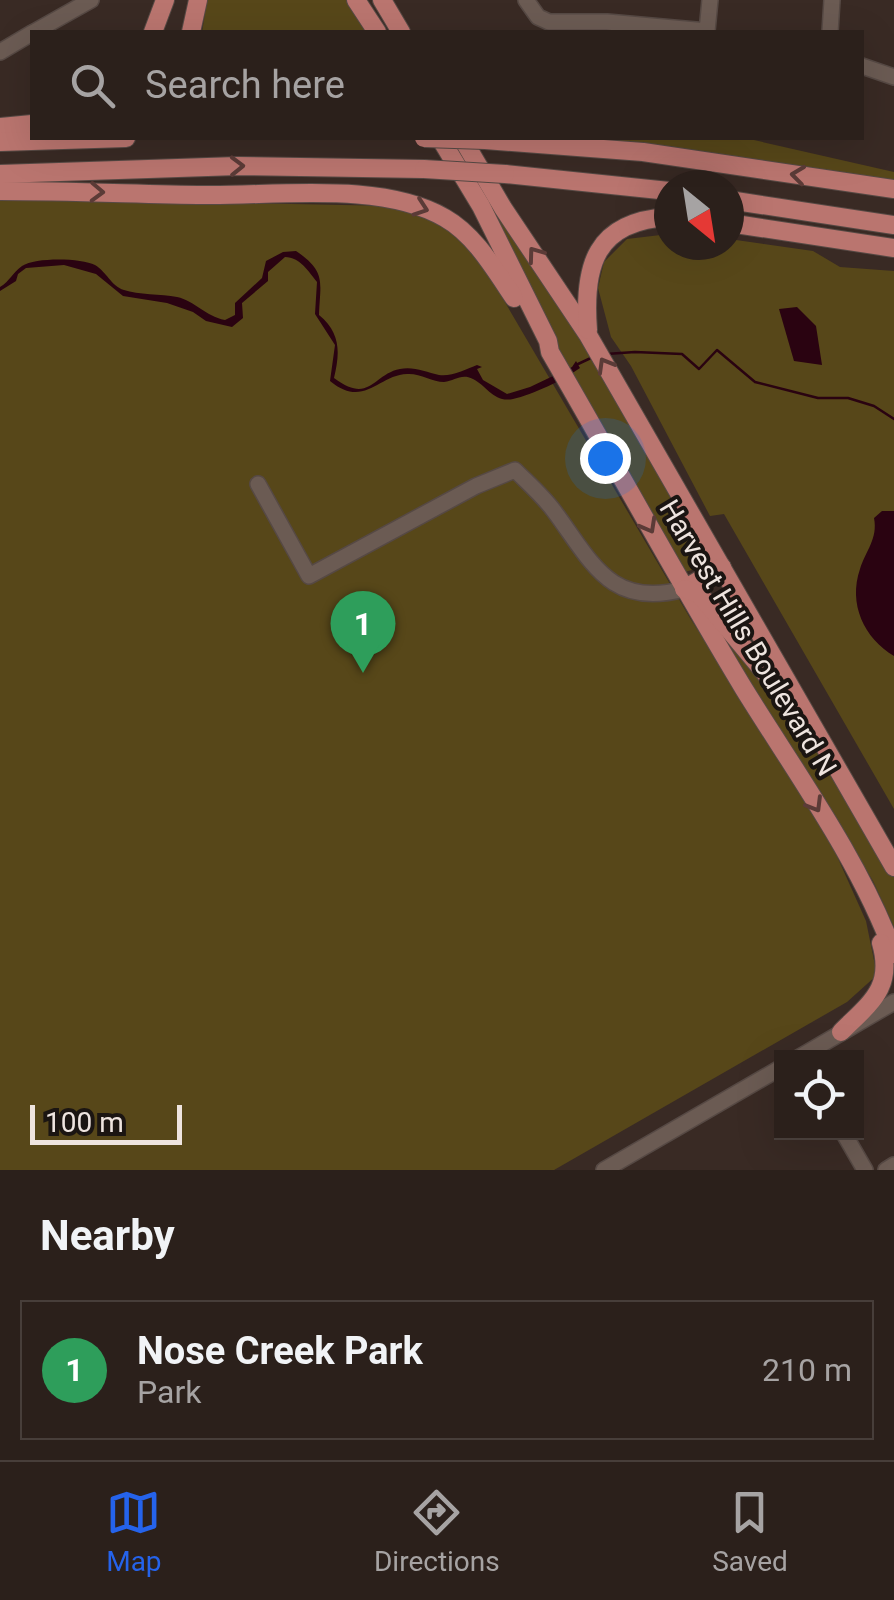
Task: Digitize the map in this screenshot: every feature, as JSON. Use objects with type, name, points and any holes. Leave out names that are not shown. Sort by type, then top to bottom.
[{"type":"main road","points":[[154,30],[165,0]]},
{"type":"main road","points":[[192,30],[198,0]]},
{"type":"main road","points":[[356,0],[376,30]]},
{"type":"main road","points":[[382,0],[400,30]]},
{"type":"main road","points":[[0,127],[30,124]]},
{"type":"main road","points":[[0,142],[63,140]]},
{"type":"main road","points":[[441,140],[493,230],[550,352]]},
{"type":"main road","name":"Harvest Hills Boulevard N","points":[[463,140],[588,336],[894,867]]},
{"type":"main road","points":[[485,140],[643,152]]},
{"type":"main road","points":[[544,140],[894,189]]},
{"type":"main road","points":[[0,174],[236,166],[424,169],[654,189]]},
{"type":"main road","points":[[0,191],[334,195],[414,205],[443,216],[468,236],[494,268],[543,348],[550,352]]},
{"type":"main road","points":[[744,202],[894,224]]},
{"type":"main road","points":[[588,336],[586,289],[590,266],[601,248],[624,228],[639,220],[654,218]]},
{"type":"main road","points":[[744,226],[894,248]]},
{"type":"main road","name":"Harvest Hills Boulevard N","points":[[550,352],[684,588],[856,872],[880,916],[894,954]]},
{"type":"main road","points":[[684,588],[722,567]]},
{"type":"main road","points":[[684,588],[700,595],[823,743]]},
{"type":"main road","points":[[841,1032],[880,993],[887,970],[856,872]]},
{"type":"street","points":[[38,30],[90,0]]},
{"type":"street","points":[[526,0],[538,17],[549,22],[606,22],[689,30]]},
{"type":"street","points":[[710,0],[710,30]]},
{"type":"street","points":[[830,30],[832,0]]},
{"type":"street","points":[[0,52],[30,35]]},
{"type":"street","points":[[864,67],[894,77]]},
{"type":"street","points":[[258,484],[309,576],[476,486],[515,470],[552,509],[594,566],[621,587],[650,595],[684,588]]},
{"type":"street","points":[[811,1050],[894,1002]]},
{"type":"street","points":[[604,1170],[774,1072]]},
{"type":"street","points":[[848,1140],[865,1170]]},
{"type":"street","points":[[886,1170],[894,1165]]},
{"type":"shaded area","points":[[207,0],[349,0],[368,30],[202,30]]},
{"type":"shaded area","points":[[596,140],[754,140],[894,172],[894,181]]},
{"type":"shaded area","points":[[486,190],[563,303],[689,523],[698,558],[695,569],[685,572],[545,328],[479,194]]},
{"type":"shaded area","points":[[0,198],[394,206],[440,222],[482,263],[690,618],[761,727],[836,854],[866,921],[877,975],[847,1002],[554,1170],[0,1170]]},
{"type":"shaded area","points":[[654,236],[654,260],[744,260],[744,241],[813,251],[840,267],[894,271],[894,809],[724,514],[710,516],[631,366],[611,337],[598,288],[604,262],[627,239]]},
{"type":"shaded area","points":[[296,251],[313,265],[320,278],[319,315],[337,344],[334,378],[346,386],[364,388],[400,369],[444,375],[477,365],[482,367],[477,369],[483,380],[507,394],[572,367],[576,361],[580,368],[539,390],[506,400],[465,377],[444,382],[407,374],[362,391],[342,389],[330,381],[335,345],[315,314],[317,282],[304,266],[285,257],[268,272],[268,281],[242,303],[243,318],[232,327],[206,321],[167,303],[123,296],[96,274],[64,265],[26,268],[16,281],[0,291],[16,271],[29,263],[80,261],[95,265],[124,290],[177,297],[225,320],[235,315],[235,303],[262,278],[266,261],[283,252]]},
{"type":"shaded area","points":[[797,307],[816,326],[822,365],[794,361],[779,309]]},
{"type":"shaded area","points":[[882,511],[894,511],[894,656],[867,630],[856,595],[860,569],[873,538],[874,518]]},
{"type":"shaded area","points":[[715,624],[817,743],[894,877],[894,927],[873,881]]},
{"type":"waterway","points":[[606,354],[682,354],[699,369],[717,350],[755,382],[818,398],[848,398],[874,406],[894,419]]},
{"type":"waterway","points":[[578,364],[593,357]]},
{"type":"place","name":"Nose Creek Park","points":[[363,673]]}]
